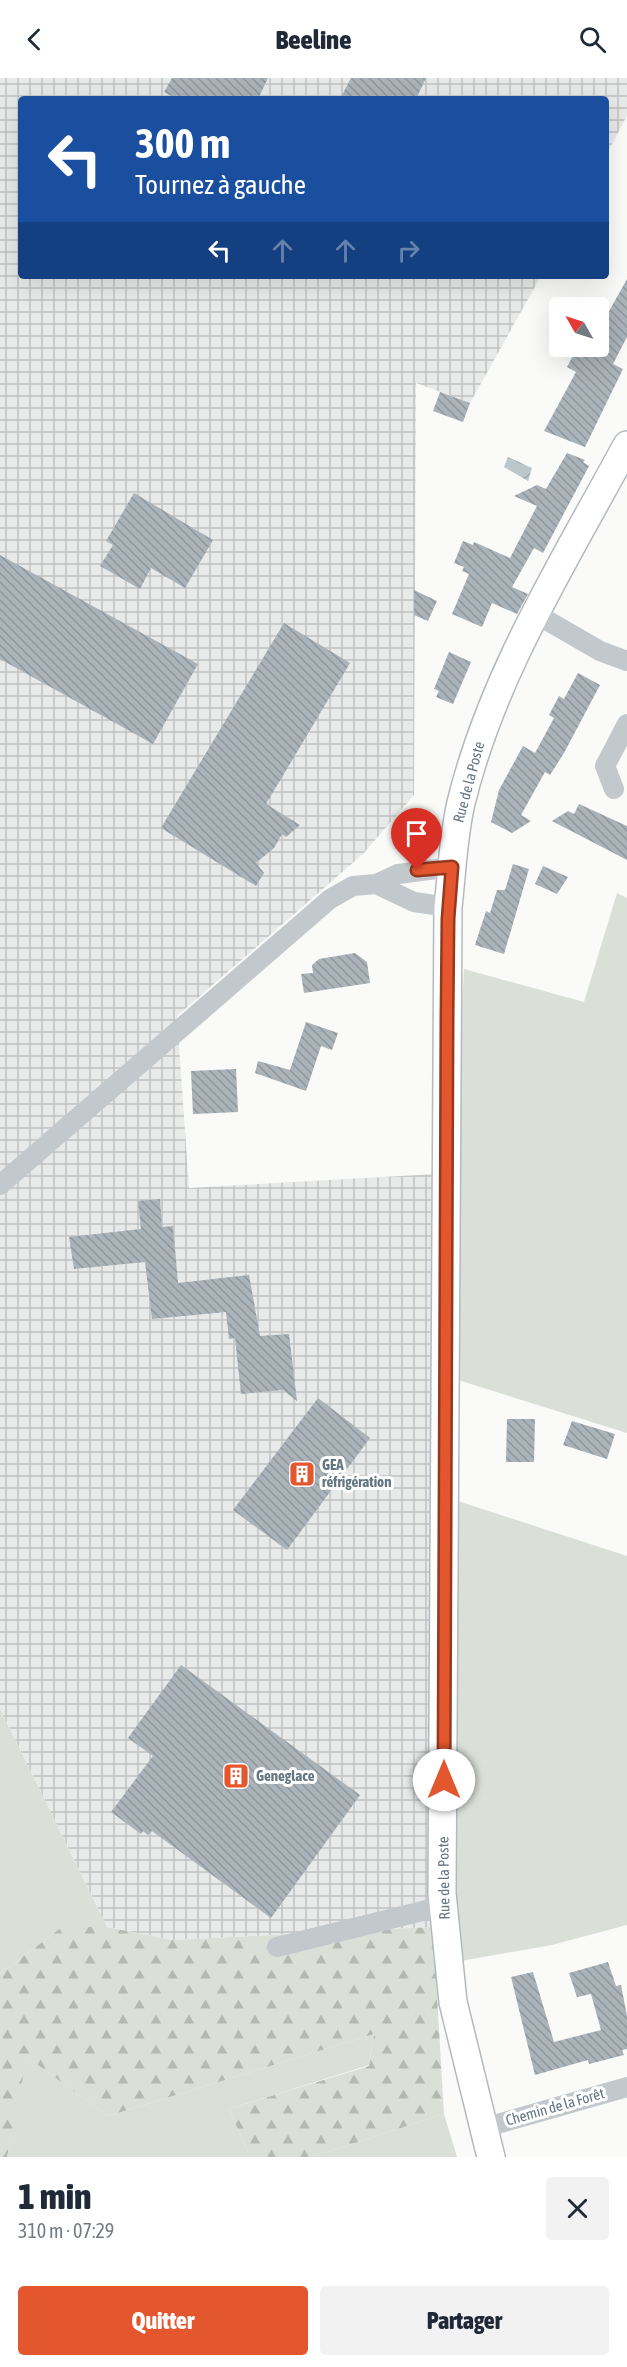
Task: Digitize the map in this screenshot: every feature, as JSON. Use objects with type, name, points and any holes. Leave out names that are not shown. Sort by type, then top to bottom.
[{"type":"street","name":"Rue de la Poste","points":[[491,2157],[453,2002],[443,1906],[448,907],[460,808],[474,756],[507,674],[536,614],[627,445]]},
{"type":"street","points":[[536,614],[600,651],[627,661]]},
{"type":"street","points":[[615,789],[605,766],[627,724]]},
{"type":"street","points":[[0,1185],[330,899],[353,886],[376,884],[417,870],[452,867]]},
{"type":"street","points":[[376,884],[414,902],[448,907]]},
{"type":"street","points":[[277,1947],[443,1906]]},
{"type":"street","name":"Chemin de la Forêt","points":[[483,2128],[627,2087]]},
{"type":"shaded area","points":[[0,78],[627,78],[627,116],[609,149],[609,96],[18,96],[18,279],[539,279],[470,403],[416,383],[414,795],[363,854],[177,1016],[189,1188],[453,1173],[433,1927],[172,1940],[107,1927],[0,1709]]},
{"type":"green space","points":[[617,893],[627,898],[627,1433],[455,1379],[453,1173],[464,969],[584,1002]]},
{"type":"green space","points":[[455,1500],[627,1556],[627,1925],[552,1945],[466,1960],[435,1972],[433,1927]]},
{"type":"green space","points":[[0,1709],[107,1927],[62,1927],[0,1974]]},
{"type":"green space","points":[[62,1927],[107,1927],[172,1940],[433,1927],[444,2114],[312,2157],[250,2157],[229,2109],[369,2066],[374,2034],[108,2116],[27,2057],[7,2157],[0,2157],[0,1974]]},
{"type":"green space","points":[[374,2034],[369,2065],[229,2109],[250,2157],[7,2157],[26,2056],[108,2116]]},
{"type":"green space","points":[[444,2114],[457,2157],[312,2157]]},
{"type":"water","points":[[508,457],[532,468],[528,481],[504,467]]},
{"type":"building","points":[[172,78],[268,78],[259,96],[171,96],[164,92]]},
{"type":"building","points":[[351,78],[426,78],[417,96],[342,96]]},
{"type":"building","points":[[627,279],[627,337],[613,364],[623,369],[585,447],[544,431],[576,372],[567,367],[572,357],[609,357],[609,311]]},
{"type":"building","points":[[440,392],[470,403],[463,422],[433,411]]},
{"type":"building","points":[[567,453],[585,460],[583,462],[589,466],[543,553],[534,548],[512,587],[528,594],[517,614],[492,603],[482,627],[452,614],[469,574],[462,571],[464,567],[454,563],[463,541],[473,545],[474,542],[510,558],[537,506],[514,496],[537,485],[546,489]]},
{"type":"building","points":[[134,493],[213,540],[185,588],[151,568],[140,589],[100,566],[113,545],[106,541]]},
{"type":"building","points":[[0,555],[198,664],[153,744],[0,659]]},
{"type":"building","points":[[414,590],[437,601],[428,621],[414,615]]},
{"type":"building","points":[[284,623],[350,663],[266,804],[300,825],[286,837],[282,834],[274,848],[256,863],[264,873],[256,886],[161,828]]},
{"type":"building","points":[[449,652],[471,662],[453,704],[436,697],[439,691],[434,689]]},
{"type":"building","points":[[578,673],[600,685],[564,753],[550,775],[545,772],[521,815],[531,821],[512,833],[491,822],[499,790],[523,746],[535,753],[554,718],[549,715],[559,696],[564,699]]},
{"type":"building","points":[[579,804],[627,826],[627,860],[552,821],[568,811],[574,814]]},
{"type":"building","points":[[513,864],[529,869],[504,954],[475,945],[486,911],[490,913],[497,890],[505,890]]},
{"type":"building","points":[[543,866],[568,877],[557,894],[535,884]]},
{"type":"building","points":[[355,953],[367,962],[370,983],[304,993],[301,974],[313,973],[312,965],[319,959]]},
{"type":"building","points":[[306,1022],[338,1033],[332,1050],[321,1046],[306,1091],[255,1073],[258,1061],[290,1070]]},
{"type":"building","points":[[236,1069],[238,1112],[193,1114],[191,1071]]},
{"type":"building","name":"GEA réfrigération","points":[[160,1199],[162,1227],[173,1226],[178,1283],[249,1275],[260,1336],[289,1334],[297,1401],[283,1390],[241,1394],[235,1338],[229,1339],[226,1312],[152,1319],[145,1262],[74,1269],[69,1237],[141,1229],[138,1201]]},
{"type":"building","name":"GEA réfrigération","points":[[318,1398],[370,1438],[287,1550],[233,1510]]},
{"type":"building","points":[[507,1419],[535,1419],[534,1462],[506,1462]]},
{"type":"building","points":[[572,1421],[615,1434],[607,1459],[563,1445]]},
{"type":"building","name":"Geneglace","points":[[181,1665],[360,1795],[271,1918],[152,1831],[148,1835],[143,1831],[141,1834],[111,1812],[153,1756],[128,1738]]},
{"type":"building","points":[[608,1962],[616,1986],[621,1985],[627,2016],[627,2049],[622,2050],[624,2055],[589,2064],[588,2060],[535,2075],[511,1977],[533,1972],[554,2042],[601,2030],[591,1994],[577,1997],[569,1973]]},
{"type":"place","name":"GEA réfrigération","points":[[302,1474]]},
{"type":"place","name":"Geneglace","points":[[236,1776]]},
{"type":"route","points":[[417,870],[452,867],[448,919],[447,1019],[444,1780]]}]
